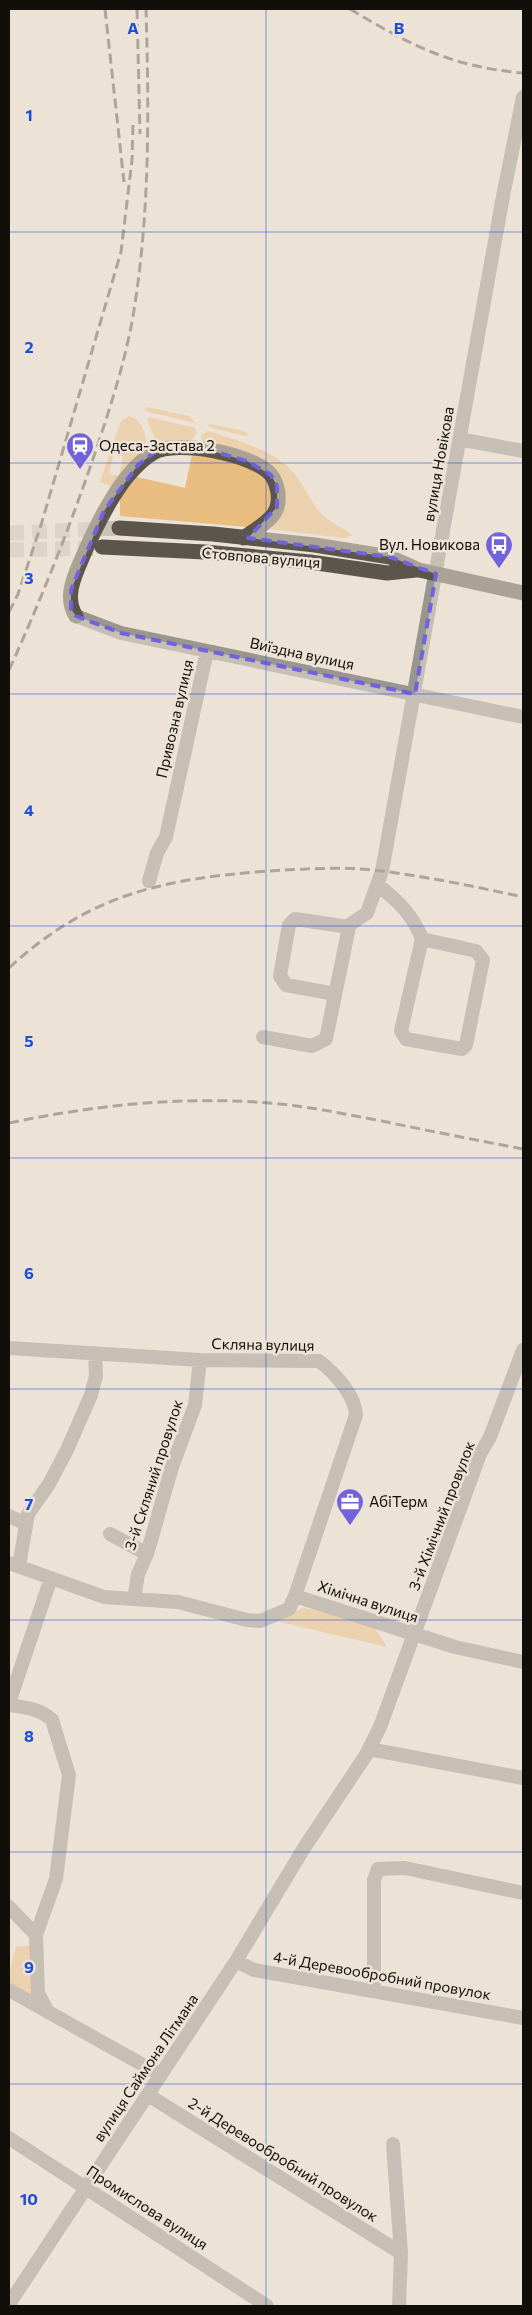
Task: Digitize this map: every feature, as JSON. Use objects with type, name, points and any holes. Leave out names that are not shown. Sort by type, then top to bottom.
[{"type":"main road","points":[[76,616],[72,609],[71,590],[96,527],[104,511],[138,465],[155,452],[174,447],[208,450],[247,461],[271,475],[277,486],[277,507],[264,523],[243,538]]},
{"type":"main road","name":"Стовпова вулиця","points":[[119,528],[315,545],[390,557],[419,570],[523,593]]},
{"type":"main road","name":"Стовпова вулиця","points":[[102,547],[205,552],[310,562],[387,573],[419,570]]},
{"type":"street","name":"вулиця Новікова","points":[[349,927],[352,922],[367,913],[383,888],[459,439],[523,97]]},
{"type":"street","points":[[459,439],[523,451]]},
{"type":"street","name":"Виїздна вулиця","points":[[76,616],[122,634],[523,717]]},
{"type":"street","name":"Привозна вулиця","points":[[148,881],[157,853],[166,837],[207,651]]},
{"type":"street","points":[[383,888],[403,906],[415,921],[422,938],[401,1031],[406,1039],[462,1049],[466,1045],[483,960],[476,951],[422,938]]},
{"type":"street","points":[[264,1037],[312,1046],[326,1039],[349,927],[296,919],[289,925],[280,976],[281,982],[286,985],[335,994]]},
{"type":"street","name":"Скляна вулиця","points":[[9,1348],[200,1360],[319,1361],[330,1369],[355,1404],[356,1415],[295,1596]]},
{"type":"street","name":"3-й Хімічний провулок","points":[[304,1848],[369,1749],[380,1727],[477,1462],[490,1437],[523,1350]]},
{"type":"street","points":[[14,1565],[28,1514],[49,1484],[67,1450],[91,1395],[96,1376],[95,1352]]},
{"type":"street","name":"3-й Скляний провулок","points":[[134,1599],[138,1574],[147,1554],[172,1467],[195,1405],[200,1360]]},
{"type":"street","points":[[9,1516],[26,1524]]},
{"type":"street","points":[[110,1534],[147,1554]]},
{"type":"street","name":"Хімічна вулиця","points":[[14,1565],[104,1597],[178,1602],[260,1622],[289,1608],[295,1596],[455,1647],[523,1662]]},
{"type":"street","points":[[48,2012],[38,1994],[36,1935],[56,1879],[69,1775],[52,1720],[47,1714],[9,1704],[51,1578]]},
{"type":"street","points":[[369,1749],[523,1778]]},
{"type":"street","name":"вулиця Саймона Літмана","points":[[9,2304],[236,1961],[304,1848]]},
{"type":"street","points":[[374,1991],[374,1880],[378,1869],[405,1868],[523,1892]]},
{"type":"street","points":[[9,1907],[36,1935]]},
{"type":"street","name":"4-й Деревообробний провулок","points":[[236,1961],[254,1970],[523,2018]]},
{"type":"street","points":[[9,1990],[161,2075]]},
{"type":"street","name":"2-й Деревообробний провулок","points":[[148,2095],[401,2253]]},
{"type":"street","name":"Промислова вулиця","points":[[9,2138],[267,2306]]},
{"type":"street","points":[[393,2144],[401,2253],[400,2306]]},
{"type":"highlighted area","points":[[174,447],[208,450],[247,461],[271,475],[277,486],[277,507],[248,538],[390,557],[436,574],[415,694],[121,633],[76,616],[71,609],[71,590],[76,573],[104,511],[138,465],[155,452]]},
{"type":"shaded area","points":[[146,407],[189,416],[196,423],[149,412],[144,409]]},
{"type":"shaded area","points":[[129,416],[138,420],[142,427],[146,438],[146,446],[145,450],[114,487],[100,482],[109,455],[113,456],[109,474],[119,476],[123,456],[112,452],[111,449],[121,421]]},
{"type":"shaded area","points":[[149,417],[195,428],[196,434],[191,441],[161,443],[155,438],[147,420]]},
{"type":"shaded area","points":[[208,425],[244,431],[249,435],[245,436],[212,428]]},
{"type":"shaded area","points":[[208,431],[254,447],[277,458],[294,473],[322,514],[352,535],[345,538],[268,529],[281,483],[202,442],[201,435]]},
{"type":"shaded area","points":[[192,454],[227,461],[261,476],[268,484],[271,494],[271,500],[264,514],[247,527],[120,516],[120,499],[137,477],[185,488]]},
{"type":"shaded area","points":[[303,1608],[335,1613],[375,1629],[387,1647],[276,1621]]},
{"type":"shaded area","points":[[32,1945],[32,1995],[9,1987],[9,1973],[16,1947]]},
{"type":"tunnel","points":[[9,533],[119,528]]},
{"type":"tunnel","points":[[9,550],[97,548]]},
{"type":"railway","points":[[105,9],[124,182]]},
{"type":"railway","points":[[137,9],[140,134]]},
{"type":"railway","points":[[9,670],[65,537],[106,420],[131,329],[139,272],[146,197],[148,122],[146,9]]},
{"type":"railway","points":[[350,9],[412,43],[453,60],[474,66],[523,73]]},
{"type":"railway","points":[[9,612],[18,594],[41,525],[121,252],[132,160],[133,123]]},
{"type":"railway","points":[[9,968],[39,943],[68,923],[98,907],[129,895],[161,886],[230,874],[325,868],[382,871],[523,897]]},
{"type":"railway","points":[[9,1123],[106,1107],[171,1102],[236,1101],[283,1104],[326,1110],[523,1149]]},
{"type":"place","name":"Одеса-Застава 2","points":[[80,470]]},
{"type":"place","name":"Вул. Новикова","points":[[499,569]]},
{"type":"place","name":"АбіТерм","points":[[350,1526]]}]
